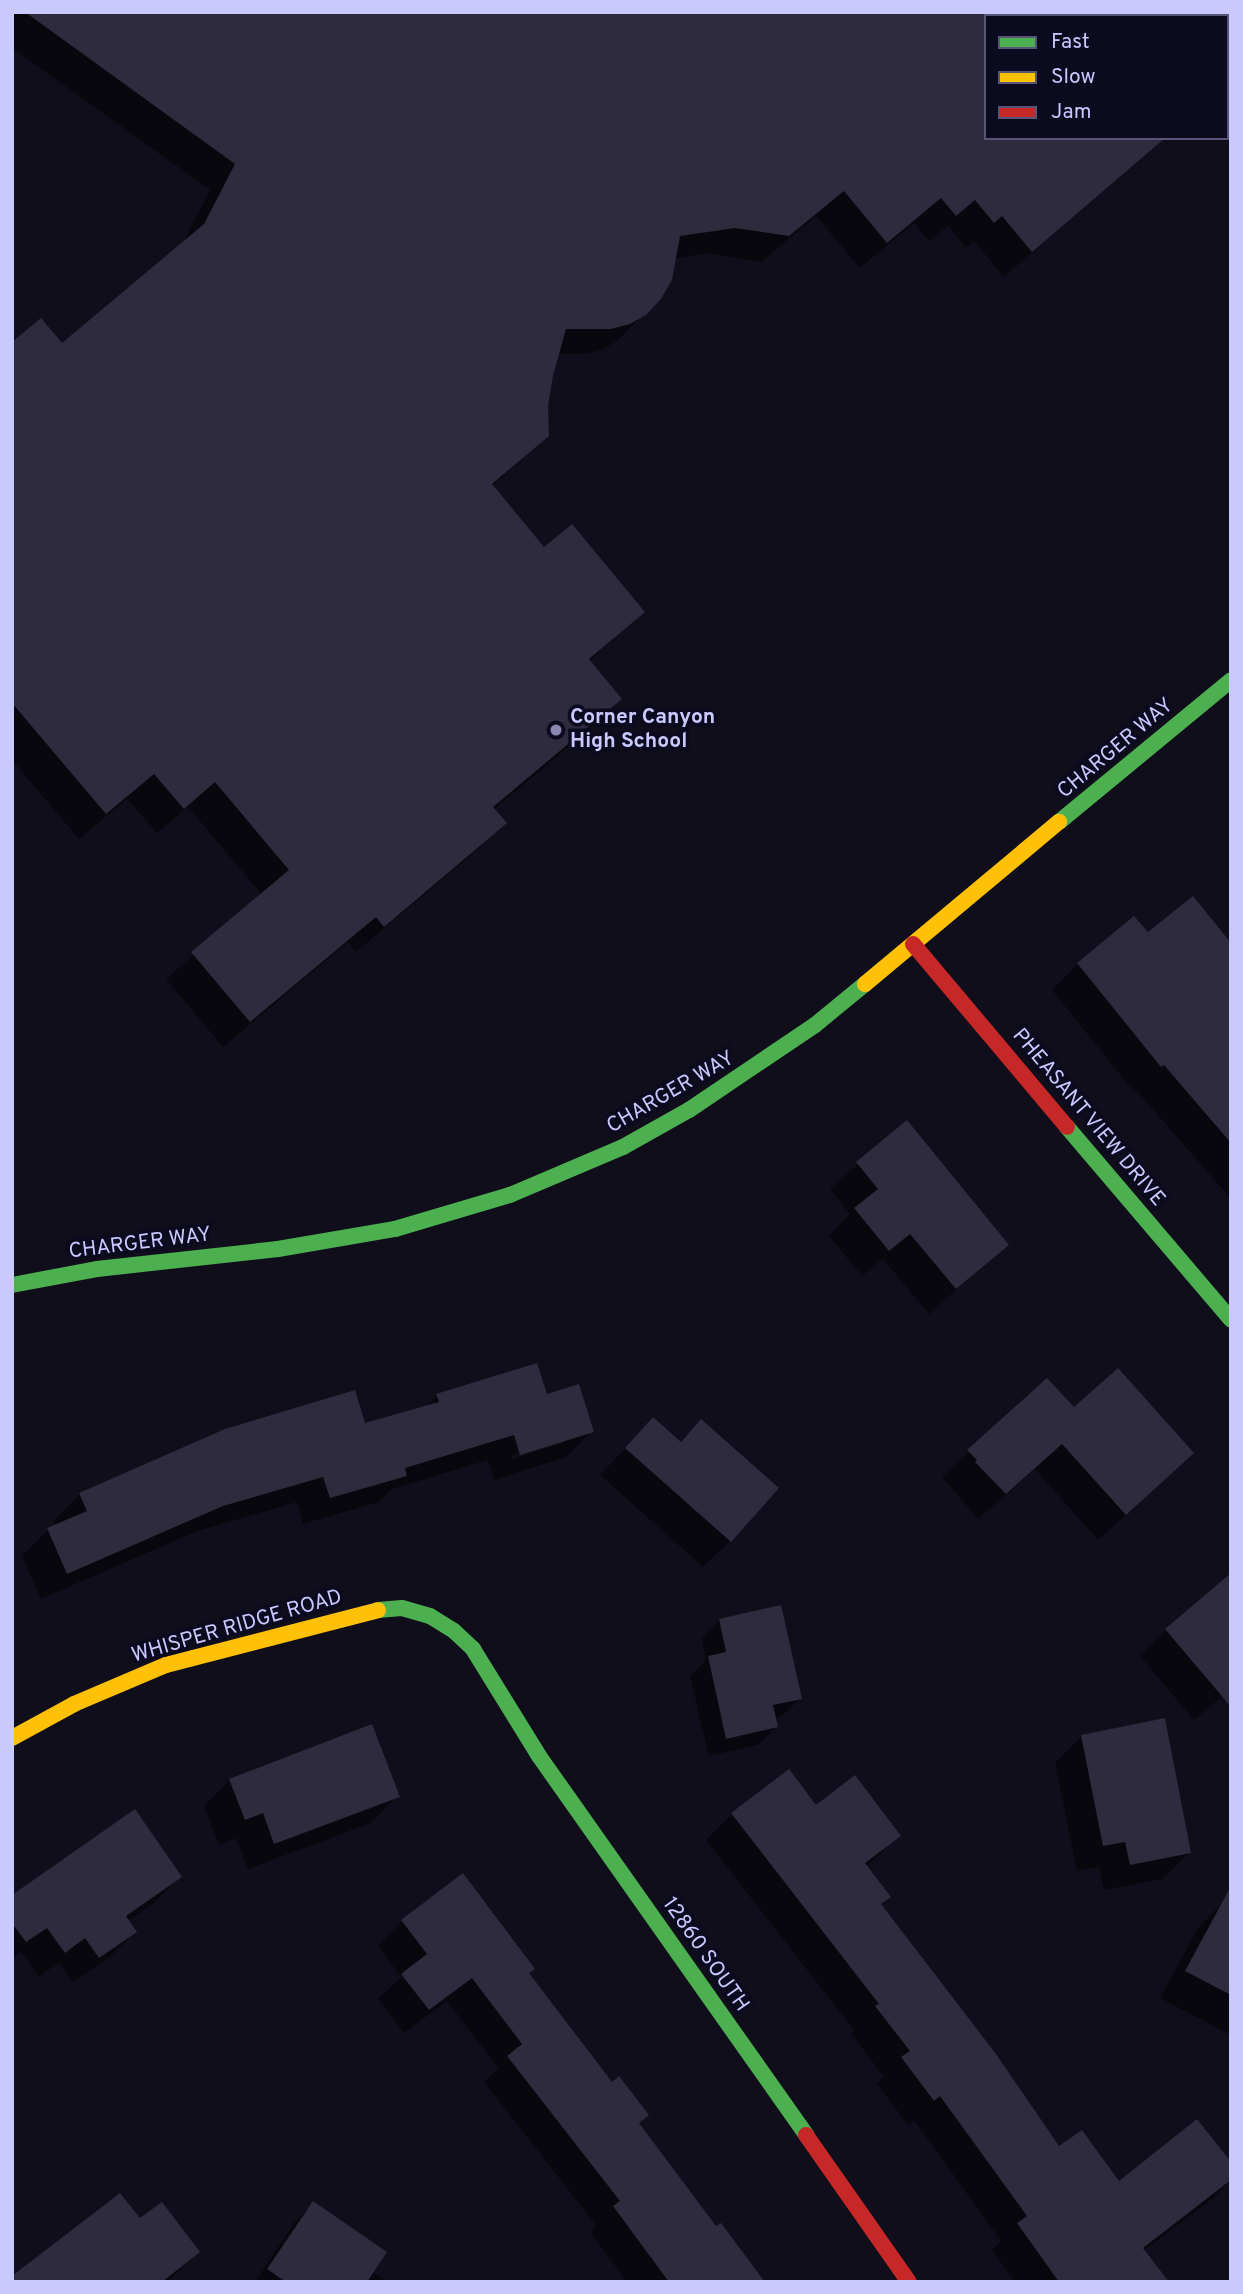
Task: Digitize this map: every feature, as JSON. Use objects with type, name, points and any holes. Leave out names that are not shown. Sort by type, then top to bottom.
[{"type":"street","name":"CHARGER WAY","points":[[12,1285],[97,1269],[337,1240],[395,1228],[510,1195],[623,1147],[689,1110],[815,1025],[1231,680]]},
{"type":"street","name":"PHEASANT VIEW DRIVE","points":[[913,944],[1231,1320]]},
{"type":"street","name":"WHISPER RIDGE ROAD","points":[[12,1738],[86,1699],[166,1665],[372,1610],[402,1608],[430,1616],[454,1631],[473,1649]]},
{"type":"street","name":"12860 SOUTH","points":[[473,1649],[539,1756],[909,2282]]},
{"type":"building","points":[[25,12],[986,12],[984,140],[1163,140],[1032,252],[1002,216],[994,223],[975,200],[956,216],[941,198],[887,243],[844,191],[789,236],[735,228],[680,236],[672,280],[661,299],[646,315],[630,324],[611,329],[566,329],[548,406],[549,436],[492,484],[544,547],[572,524],[645,612],[589,659],[622,699],[493,807],[507,823],[384,927],[376,917],[250,1022],[191,952],[289,870],[215,782],[184,809],[154,774],[106,814],[12,703],[12,342],[41,318],[62,343],[204,224],[235,164]]},
{"type":"building","points":[[1193,896],[1231,943],[1231,1143],[1164,1065],[1161,1067],[1077,963],[1134,916],[1148,932]]},
{"type":"building","points":[[907,1120],[1009,1245],[956,1289],[910,1234],[889,1251],[854,1208],[878,1189],[856,1162]]},
{"type":"building","points":[[537,1363],[547,1394],[579,1384],[594,1432],[520,1455],[514,1435],[405,1468],[407,1476],[330,1498],[323,1477],[223,1506],[67,1574],[47,1528],[87,1511],[79,1493],[225,1429],[355,1390],[365,1423],[439,1402],[436,1394]]},
{"type":"building","points":[[1118,1368],[1194,1453],[1126,1515],[1062,1444],[1006,1494],[967,1450],[1047,1378],[1074,1407]]},
{"type":"building","points":[[653,1417],[681,1442],[701,1419],[779,1488],[731,1542],[625,1448]]},
{"type":"building","points":[[1231,1573],[1231,1707],[1165,1629]]},
{"type":"building","points":[[781,1605],[802,1699],[773,1705],[778,1727],[726,1739],[708,1656],[726,1652],[719,1619]]},
{"type":"building","points":[[1165,1718],[1191,1853],[1130,1865],[1125,1842],[1103,1846],[1081,1735]]},
{"type":"building","points":[[372,1724],[400,1797],[274,1844],[263,1813],[245,1820],[229,1779]]},
{"type":"building","points":[[789,1769],[816,1805],[855,1775],[901,1836],[865,1863],[891,1897],[881,1904],[996,2054],[1059,2146],[1082,2130],[1119,2181],[1197,2119],[1231,2162],[1231,2180],[1143,2248],[1169,2282],[1059,2282],[1017,2223],[1027,2216],[940,2096],[934,2101],[901,2057],[910,2051],[875,2006],[879,2004],[731,1813]]},
{"type":"building","points":[[135,1809],[182,1877],[126,1916],[137,1932],[99,1958],[85,1938],[65,1953],[47,1928],[26,1942],[12,1923],[12,1895]]},
{"type":"building","points":[[463,1873],[535,1969],[529,1973],[612,2082],[619,2076],[649,2115],[639,2123],[716,2226],[721,2223],[765,2282],[669,2282],[613,2206],[620,2201],[507,2056],[522,2044],[472,1978],[429,2010],[401,1974],[427,1954],[401,1920]]},
{"type":"building","points":[[1231,1886],[1231,1995],[1185,1971]]},
{"type":"building","points":[[120,2193],[140,2218],[162,2202],[200,2252],[162,2282],[12,2282],[12,2276]]},
{"type":"building","points":[[313,2201],[387,2252],[367,2282],[286,2282],[267,2269]]},
{"type":"traffic: fast","points":[[1059,822],[1231,680]]},
{"type":"traffic: fast","points":[[12,1285],[97,1269],[278,1249],[395,1229],[510,1195],[623,1147],[689,1110],[815,1025],[865,984]]},
{"type":"traffic: fast","points":[[1067,1127],[1231,1320]]},
{"type":"traffic: fast","points":[[378,1610],[402,1608],[430,1616],[454,1631],[473,1649],[539,1756],[806,2135]]},
{"type":"traffic: slow","points":[[865,984],[1059,822]]},
{"type":"traffic: slow","points":[[12,1738],[74,1704],[166,1665],[378,1610]]},
{"type":"traffic: jam","points":[[913,944],[1067,1127]]},
{"type":"traffic: jam","points":[[806,2135],[909,2282]]},
{"type":"place","name":"Corner Canyon High School","points":[[556,730]]}]
